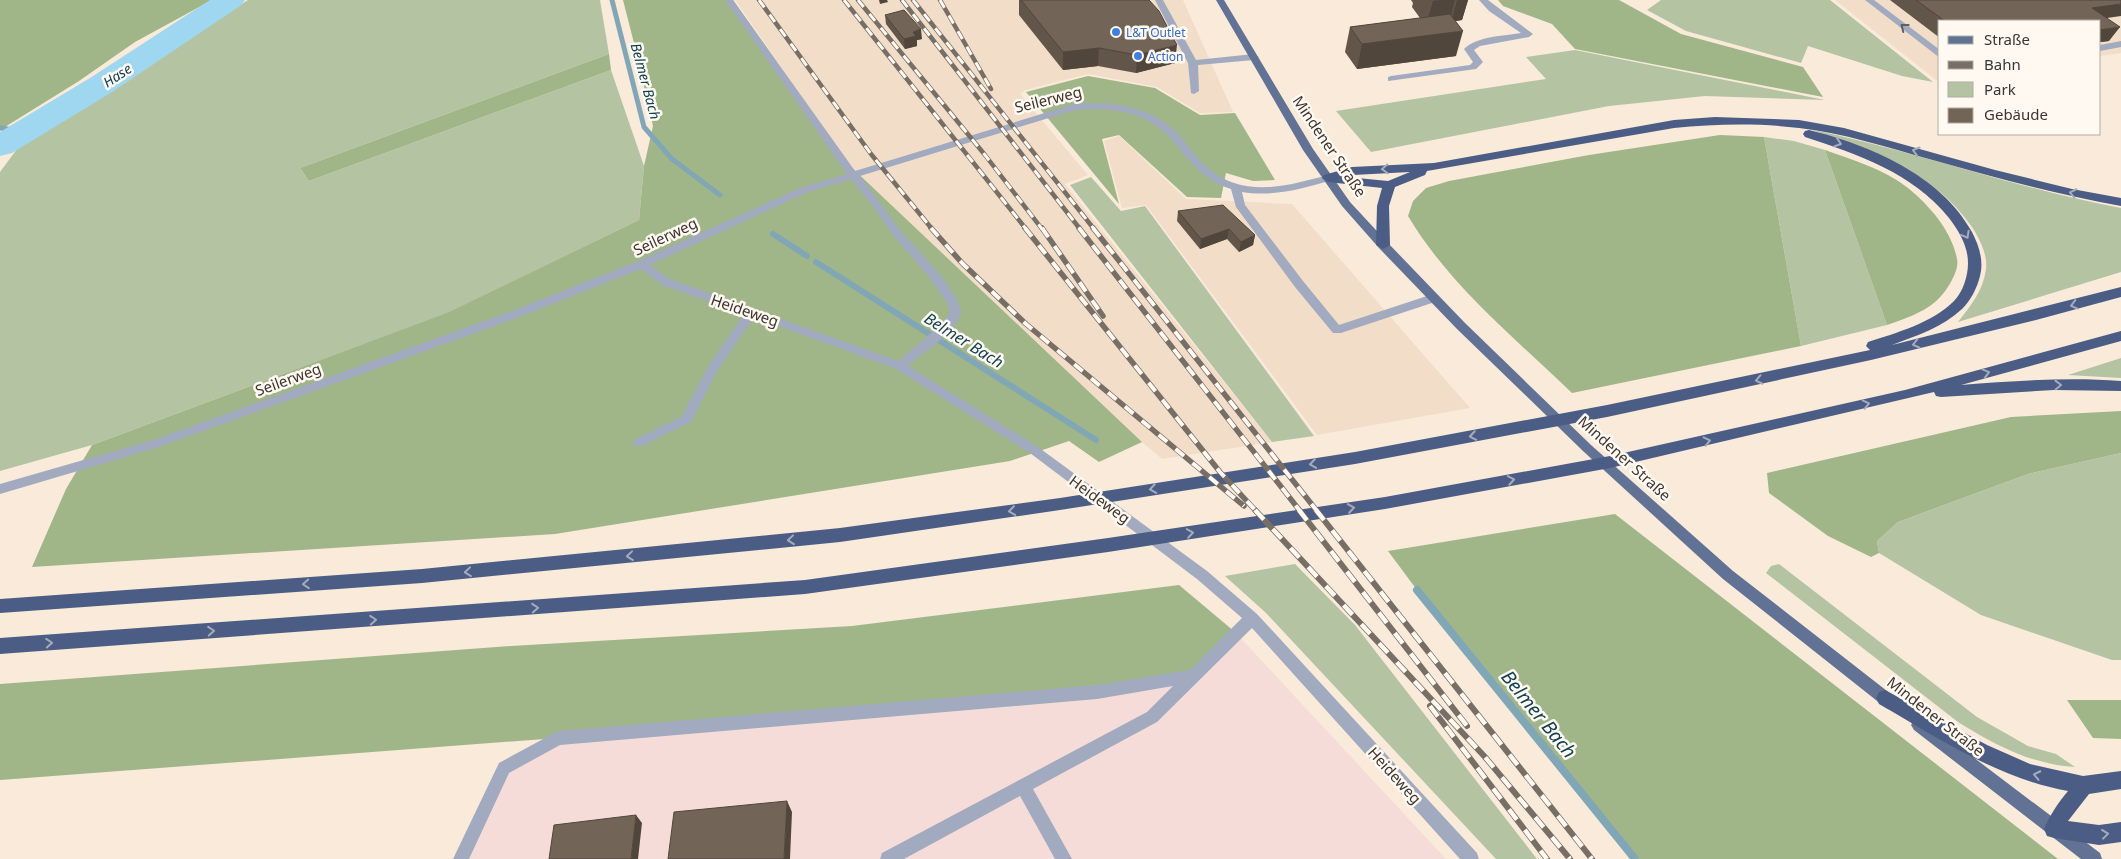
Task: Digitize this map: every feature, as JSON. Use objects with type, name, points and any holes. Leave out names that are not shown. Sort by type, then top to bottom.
[{"type":"highway","points":[[1328,178],[1352,171],[1434,166],[1674,124],[1715,121],[1757,122],[1799,124],[1844,132],[1992,173],[2072,193],[2121,202]]},
{"type":"highway","points":[[1757,122],[1808,133],[1853,148],[1884,161],[1918,181],[1950,209],[1969,238],[1976,264],[1970,290],[1954,310],[1907,334],[1806,370]]},
{"type":"highway","points":[[1328,178],[1389,185],[1434,166]]},
{"type":"highway","points":[[1383,245],[1383,206],[1389,185]]},
{"type":"highway","points":[[0,606],[422,576],[840,535],[1060,504],[1354,458],[1607,411],[1806,370],[2036,315],[2121,292]]},
{"type":"highway","points":[[0,646],[805,587],[1108,545],[1385,503],[1660,452],[1905,395],[2121,336]]},
{"type":"highway","points":[[1905,395],[2033,386],[2099,384],[2121,386]]},
{"type":"highway","points":[[1885,698],[1972,747],[2024,772],[2085,785],[2121,780]]},
{"type":"highway","points":[[2085,785],[2064,810],[2054,829],[2100,836],[2121,832]]},
{"type":"main road","name":"Mindener Straße","points":[[1220,0],[1308,150],[1346,204],[1434,298],[1587,448],[1721,568],[1885,698],[2094,859]]},
{"type":"street","points":[[729,0],[846,166],[882,211],[895,231],[933,274],[954,303],[955,314],[946,327],[900,366]]},
{"type":"street","points":[[1159,0],[1193,64],[1194,91]]},
{"type":"street","points":[[1391,79],[1473,67],[1478,62],[1469,49],[1477,44],[1529,34],[1492,10],[1483,0]]},
{"type":"street","points":[[1869,0],[1938,53]]},
{"type":"street","points":[[2101,48],[2121,44]]},
{"type":"street","points":[[1193,64],[1254,57]]},
{"type":"street","name":"Seilerweg","points":[[0,489],[155,444],[513,315],[642,264],[804,190],[1074,107],[1098,104],[1124,107],[1150,117],[1171,132],[1193,162],[1215,179],[1242,189],[1275,191],[1295,188],[1328,178]]},
{"type":"street","points":[[1236,187],[1240,205],[1337,330],[1434,298]]},
{"type":"street","name":"Heideweg","points":[[642,264],[666,282],[900,366],[1034,450],[1202,575],[1252,618],[1471,859]]},
{"type":"street","points":[[638,443],[687,419],[711,372],[751,313]]},
{"type":"street","points":[[888,859],[1152,717],[1252,618]]},
{"type":"street","points":[[461,859],[504,768],[558,738],[1097,692],[1193,676]]},
{"type":"street","points":[[1024,786],[1064,859]]},
{"type":"shaded area","points":[[735,0],[1183,0],[1233,112],[1200,113],[1157,87],[1088,74],[1025,90],[1020,94],[1088,175],[1065,184],[1272,442],[1162,459],[848,164]]},
{"type":"shaded area","points":[[1835,0],[2121,0],[2121,53],[2101,56],[2101,20],[1938,20],[1938,81]]},
{"type":"shaded area","points":[[1119,136],[1186,199],[1292,204],[1470,408],[1317,435],[1146,205],[1122,208],[1104,141]]},
{"type":"shaded area","points":[[1235,632],[1446,859],[461,859],[504,768],[558,738]]},
{"type":"green space","points":[[0,0],[212,0],[135,42],[79,81],[0,130]]},
{"type":"green space","points":[[248,0],[600,0],[609,54],[300,168],[309,181],[611,70],[644,166],[639,220],[450,312],[92,445],[0,471],[0,172],[23,141]]},
{"type":"green space","points":[[623,0],[733,0],[848,164],[1142,442],[1099,462],[1069,441],[1010,461],[555,534],[32,567],[66,489],[92,445],[449,312],[639,220],[644,166],[653,126]]},
{"type":"green space","points":[[1498,0],[1619,0],[1681,34],[1803,67],[1823,97],[1575,49],[1552,24],[1503,6]]},
{"type":"green space","points":[[1661,0],[1830,0],[1933,82],[1902,76],[1808,46],[1801,63],[1686,31],[1647,10]]},
{"type":"green space","points":[[1575,50],[1825,100],[1705,96],[1609,106],[1371,152],[1336,111],[1546,79],[1526,57]]},
{"type":"green space","points":[[609,54],[611,70],[309,181],[300,168]]},
{"type":"green space","points":[[1088,76],[1155,88],[1200,115],[1235,113],[1275,180],[1253,181],[1226,173],[1221,198],[1187,197],[1119,135],[1102,139],[1119,204],[1026,92]]},
{"type":"green space","points":[[1809,129],[1888,148],[2042,190],[2121,208],[2121,272],[1958,322],[1979,291],[1986,269],[1984,252],[1972,227],[1939,191],[1920,177],[1878,154]]},
{"type":"green space","points":[[1720,135],[1764,137],[1801,346],[1572,393],[1463,288],[1424,241],[1408,216],[1413,201],[1426,188],[1449,181],[1589,155]]},
{"type":"green space","points":[[1764,137],[1794,141],[1825,150],[1887,325],[1801,346]]},
{"type":"green space","points":[[1825,150],[1868,166],[1899,181],[1924,202],[1945,229],[1957,259],[1956,270],[1947,288],[1930,306],[1887,325]]},
{"type":"green space","points":[[1091,177],[1121,211],[1145,206],[1314,436],[1272,442],[1070,185]]},
{"type":"green space","points":[[2121,358],[2121,378],[2068,375]]},
{"type":"green space","points":[[2121,411],[2121,453],[2028,474],[1898,522],[1877,541],[1879,553],[1871,557],[1828,536],[1769,493],[1767,473],[2011,417]]},
{"type":"green space","points":[[2121,453],[2121,660],[2112,660],[1981,615],[1879,553],[1877,541],[1898,522],[2028,474]]},
{"type":"green space","points":[[1615,514],[2058,859],[1635,859],[1417,590],[1388,551]]},
{"type":"green space","points":[[1295,564],[1355,625],[1537,859],[1496,859],[1266,613],[1225,576]]},
{"type":"green space","points":[[1779,564],[1977,717],[2028,746],[2056,754],[2075,767],[2028,758],[1999,746],[1958,722],[1766,573],[1771,566]]},
{"type":"green space","points":[[1179,585],[1235,632],[1193,676],[558,738],[0,780],[0,684],[511,646],[852,626]]},
{"type":"green space","points":[[2067,700],[2121,700],[2121,739],[2093,738]]},
{"type":"building","points":[[1021,0],[1149,0],[1159,11],[1177,45],[1137,55],[1099,48],[1063,52]]},
{"type":"building","points":[[1916,0],[2121,0],[2121,4],[2092,8],[2120,27],[2101,30],[2101,20],[1944,20]]},
{"type":"building","points":[[904,10],[921,29],[913,32],[916,36],[904,39],[885,15]]},
{"type":"building","points":[[1450,14],[1463,31],[1362,44],[1350,27]]},
{"type":"building","points":[[1223,205],[1255,235],[1241,242],[1229,229],[1201,239],[1178,211]]},
{"type":"building","points":[[787,801],[784,859],[668,859],[674,812]]},
{"type":"building","points":[[636,815],[631,859],[549,859],[554,825]]},
{"type":"waterway","name":"Hase","points":[[0,146],[101,85],[230,0]]},
{"type":"waterway","name":"Belmer Bach","points":[[612,0],[644,127],[672,159],[720,195]]},
{"type":"waterway","points":[[0,128],[23,131]]},
{"type":"waterway","name":"Belmer Bach","points":[[773,234],[807,256]]},
{"type":"waterway","name":"Belmer Bach","points":[[816,262],[1096,440]]},
{"type":"waterway","name":"Belmer Bach","points":[[1417,590],[1635,859]]},
{"type":"railway","points":[[759,0],[871,154],[932,229]]},
{"type":"railway","points":[[844,0],[1026,229]]},
{"type":"railway","points":[[858,0],[985,155],[1042,229]]},
{"type":"railway","points":[[902,0],[1080,229]]},
{"type":"railway","points":[[913,0],[1094,229]]},
{"type":"railway","points":[[940,0],[991,89]]},
{"type":"railway","points":[[931,228],[962,263],[1026,324],[1244,506]]},
{"type":"railway","points":[[1025,228],[1220,472],[1256,511]]},
{"type":"railway","points":[[1042,228],[1103,316]]},
{"type":"railway","points":[[1079,228],[1300,511]]},
{"type":"railway","points":[[1093,228],[1317,511]]},
{"type":"railway","points":[[1255,510],[1485,757],[1570,859]]},
{"type":"railway","points":[[1299,510],[1467,726]]},
{"type":"railway","points":[[1316,510],[1592,859]]},
{"type":"railway","points":[[1430,706],[1547,859]]},
{"type":"place","name":"L&T Outlet","points":[[1116,32]]},
{"type":"place","name":"Action","points":[[1138,56]]}]
